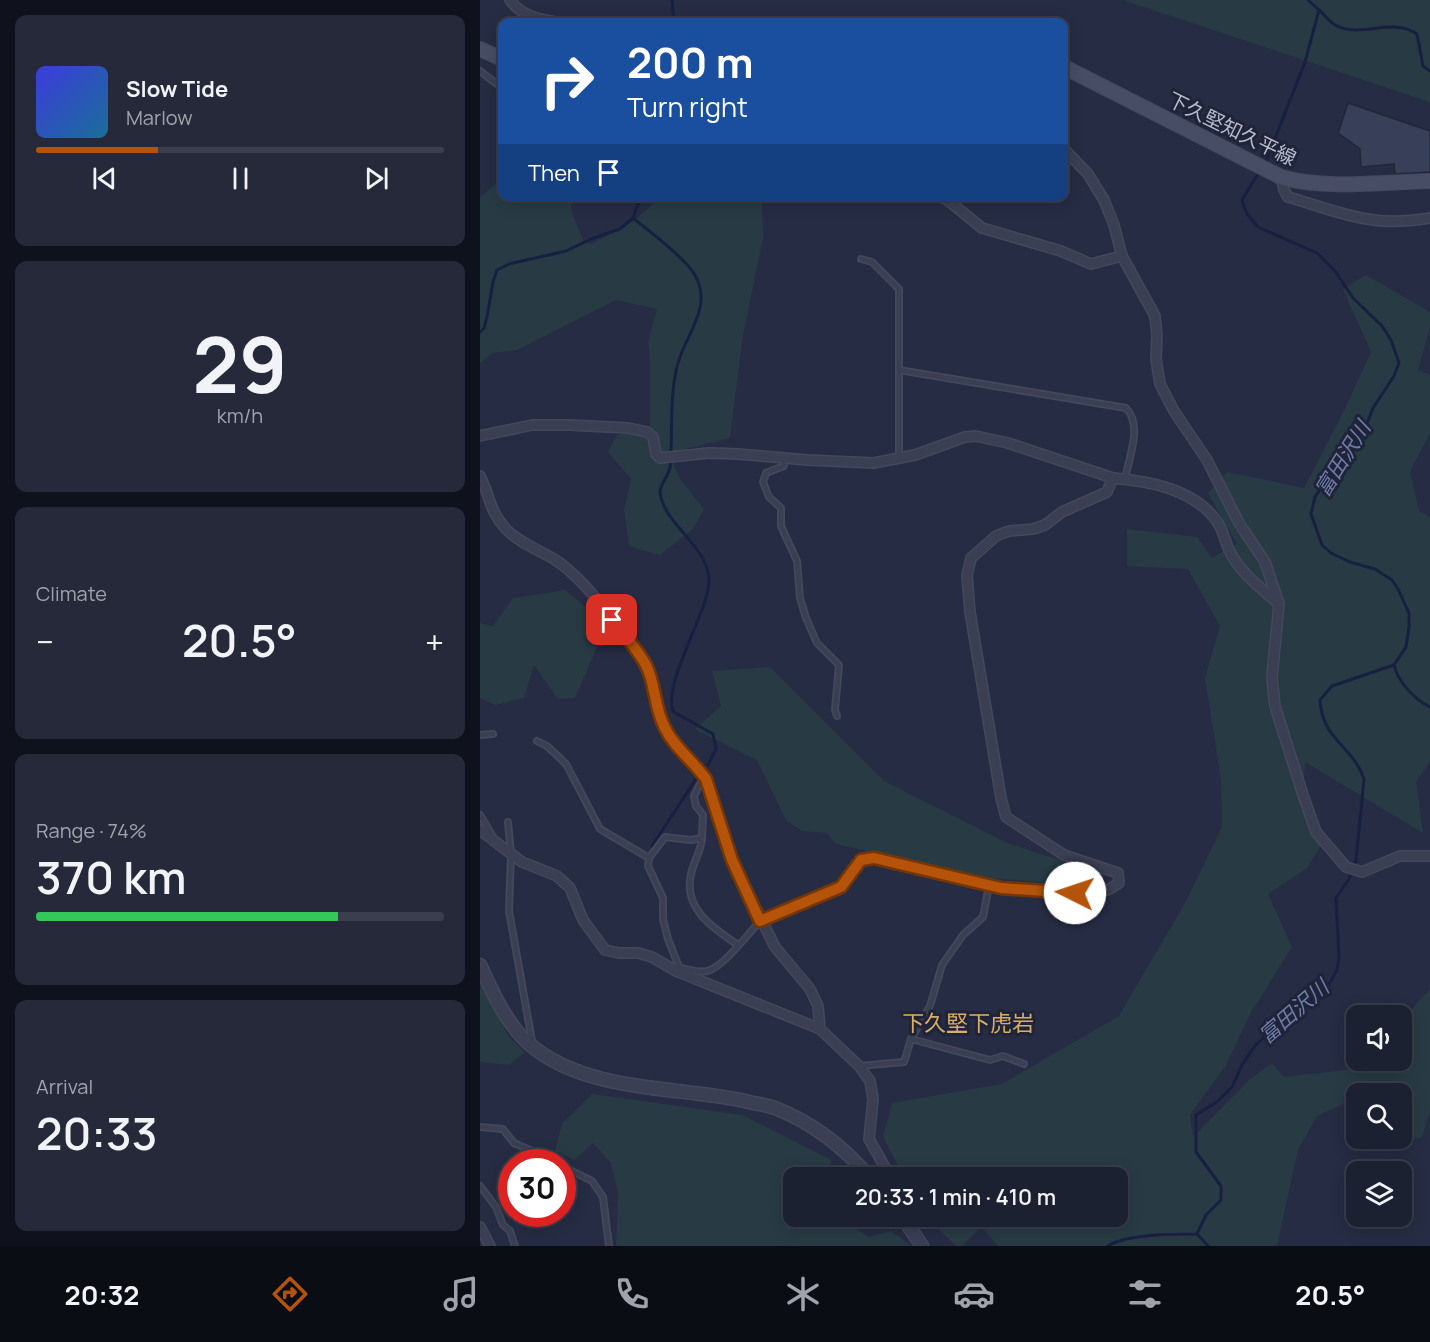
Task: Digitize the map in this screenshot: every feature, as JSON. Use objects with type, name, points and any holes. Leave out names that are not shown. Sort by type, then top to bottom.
[{"type":"main road","points":[[480,49],[498,57]]},
{"type":"main road","name":"下久堅知久平線","points":[[1068,69],[1254,164],[1298,182],[1322,184],[1430,181]]},
{"type":"street","points":[[510,0],[526,15],[539,18]]},
{"type":"street","points":[[1068,152],[1088,174],[1104,200],[1114,225],[1122,256],[1155,316],[1156,359],[1160,384],[1174,411],[1207,460],[1239,523],[1265,562],[1279,604],[1272,677],[1275,706],[1316,832],[1346,867],[1362,872],[1400,856],[1430,856]]},
{"type":"street","points":[[1276,174],[1288,197],[1314,205],[1373,220],[1400,222],[1430,218]]},
{"type":"street","points":[[949,201],[982,228],[1060,251],[1092,264],[1122,256]]},
{"type":"street","points":[[480,436],[532,425],[568,424],[628,428],[647,432],[653,437],[656,454],[662,459],[676,456],[738,453],[874,463],[915,455],[965,437],[976,436],[1008,443],[1113,478],[1171,489],[1184,494],[1200,504],[1217,521],[1231,555],[1250,579],[1279,604]]},
{"type":"street","points":[[480,476],[490,505],[507,531],[567,569],[587,588],[646,665],[654,688],[657,710],[665,729],[704,776],[732,860],[760,921],[775,947],[810,989],[818,1006],[820,1029]]},
{"type":"street","points":[[760,921],[841,887],[861,860],[874,858],[1001,888],[1075,893],[1108,890],[1119,882],[1118,873],[1064,855],[1006,818],[978,665],[970,612],[968,576],[970,558],[996,536],[1009,531],[1033,529],[1046,525],[1062,512],[1107,492],[1113,478]]},
{"type":"street","points":[[480,830],[522,862],[557,876],[570,888],[583,920],[605,950],[638,953],[652,957],[820,1029],[860,1066],[870,1081],[873,1099],[869,1138],[885,1167]]},
{"type":"street","points":[[480,965],[500,1006],[520,1035],[532,1046],[574,1071],[611,1082],[726,1096],[774,1108],[818,1129],[861,1167]]},
{"type":"street","points":[[480,1227],[490,1246]]},
{"type":"street","points":[[909,1227],[922,1246]]},
{"type":"lane","points":[[480,71],[498,85]]},
{"type":"lane","points":[[861,259],[872,262],[899,290],[899,458]]},
{"type":"lane","points":[[899,370],[1126,408],[1132,414],[1135,427],[1125,479]]},
{"type":"lane","points":[[784,458],[784,466],[766,472],[763,482],[769,497],[781,508],[781,526],[797,561],[800,598],[806,618],[818,643],[839,664],[835,710],[837,716]]},
{"type":"lane","points":[[480,735],[493,734]]},
{"type":"lane","points":[[537,741],[547,746],[566,764],[600,829],[649,858]]},
{"type":"lane","points":[[704,776],[694,796],[696,806],[703,816],[701,851],[695,860],[690,878],[693,903],[707,923],[738,945]]},
{"type":"lane","points":[[480,815],[496,843]]},
{"type":"lane","points":[[508,822],[511,854],[509,911],[532,1046]]},
{"type":"lane","points":[[702,838],[691,840],[665,837],[649,858],[648,866],[663,898],[663,920],[668,939],[681,970],[708,971],[720,964],[760,921]]},
{"type":"lane","points":[[860,1066],[904,1062],[911,1039],[930,1006],[942,965],[963,934],[983,917],[989,885]]},
{"type":"lane","points":[[911,1039],[990,1060],[1003,1056],[1023,1064]]},
{"type":"lane","points":[[480,1127],[502,1130],[514,1143],[527,1149]]},
{"type":"lane","points":[[576,1173],[591,1181],[603,1197],[609,1246]]},
{"type":"lane","points":[[480,1186],[496,1207],[502,1225],[510,1231],[515,1246]]},
{"type":"shaded area","points":[[1123,0],[1430,0],[1430,102]]},
{"type":"shaded area","points":[[498,182],[498,201],[572,201],[571,210],[584,242],[592,244],[634,221],[656,201],[762,202],[763,238],[743,335],[730,438],[668,453],[680,479],[704,509],[693,529],[660,555],[629,546],[624,510],[631,479],[608,452],[617,435],[650,428],[648,342],[657,309],[616,300],[517,350],[492,353],[480,363],[480,197]]},
{"type":"shaded area","points":[[1366,275],[1430,312],[1430,327],[1418,370],[1430,375],[1430,433],[1410,471],[1419,511],[1430,517],[1430,761],[1416,782],[1423,833],[1305,762],[1303,795],[1320,847],[1307,868],[1268,894],[1292,947],[1250,1014],[1226,1065],[1190,1115],[1193,1137],[1250,1079],[1272,1063],[1284,1077],[1346,1070],[1412,1071],[1412,1010],[1430,989],[1430,1111],[1422,1137],[1412,1140],[1412,1083],[1346,1083],[1346,1102],[1317,1116],[1298,1150],[1277,1246],[998,1246],[981,1227],[1128,1227],[1128,1167],[899,1167],[883,1137],[892,1103],[1002,1084],[1119,1016],[1185,903],[1222,827],[1221,780],[1205,678],[1220,626],[1188,569],[1127,566],[1127,529],[1197,537],[1212,558],[1237,544],[1208,493],[1227,472],[1304,488],[1344,411],[1371,352],[1343,289]]},
{"type":"shaded area","points":[[565,590],[607,624],[575,698],[558,699],[534,665],[524,698],[495,705],[480,698],[480,623],[493,626],[513,598]]},
{"type":"shaded area","points":[[770,667],[884,781],[1007,843],[1107,876],[1077,885],[990,878],[836,844],[827,833],[802,831],[786,820],[757,760],[695,729],[721,706],[712,671]]},
{"type":"shaded area","points":[[480,980],[508,1036],[525,1052],[509,1065],[480,1062]]},
{"type":"shaded area","points":[[592,1094],[742,1115],[831,1160],[831,1167],[783,1167],[783,1227],[854,1227],[869,1237],[891,1231],[912,1246],[616,1246],[618,1193],[611,1163],[593,1143],[576,1158],[576,1149],[556,1149],[562,1124]]},
{"type":"shaded area","points":[[936,1227],[981,1227],[962,1246],[956,1246]]},
{"type":"building","points":[[1348,103],[1430,131],[1430,172],[1395,174],[1394,164],[1361,167],[1360,149],[1338,133]]},
{"type":"waterway","points":[[672,0],[674,18]]},
{"type":"waterway","name":"富田沢川","points":[[1265,164],[1305,62],[1319,10],[1308,0]]},
{"type":"waterway","points":[[1319,10],[1334,25],[1347,29],[1388,27],[1408,29],[1417,34],[1423,66],[1430,71]]},
{"type":"waterway","name":"富田沢川","points":[[1108,1246],[1138,1237],[1197,1234],[1206,1215],[1221,1200],[1221,1186],[1196,1152],[1196,1115],[1218,1101],[1232,1087],[1242,1065],[1254,1047],[1274,1027],[1301,1009],[1328,986],[1337,970],[1339,957],[1336,898],[1349,879],[1356,860],[1364,779],[1353,758],[1326,725],[1320,700],[1332,686],[1394,665],[1406,647],[1409,627],[1409,613],[1392,580],[1375,569],[1350,562],[1331,553],[1322,545],[1311,514],[1315,497],[1363,435],[1373,408],[1394,376],[1399,363],[1391,340],[1382,326],[1353,298],[1335,271],[1317,253],[1258,227],[1247,214],[1242,200],[1259,172]]},
{"type":"waterway","points":[[480,332],[484,328],[497,270],[509,264],[566,251],[620,229],[633,218],[639,201]]},
{"type":"waterway","points":[[633,218],[685,262],[696,277],[700,288],[701,299],[696,321],[682,352],[675,375],[670,467],[660,492],[669,515],[703,558],[708,570],[709,583],[706,596],[678,669],[671,701],[674,712],[713,734],[716,749],[708,765]]},
{"type":"waterway","points":[[1394,665],[1399,678],[1408,690],[1430,707]]},
{"type":"waterway","points":[[652,846],[696,779]]},
{"type":"waterway","points":[[1197,1234],[1208,1246]]},
{"type":"district","name":"下久堅下虎岩","points":[[968,1023]]},
{"type":"route","points":[[612,620],[646,665],[654,688],[657,710],[665,729],[706,779],[732,860],[760,921],[841,887],[861,860],[874,858],[1001,888],[1075,893]]}]
